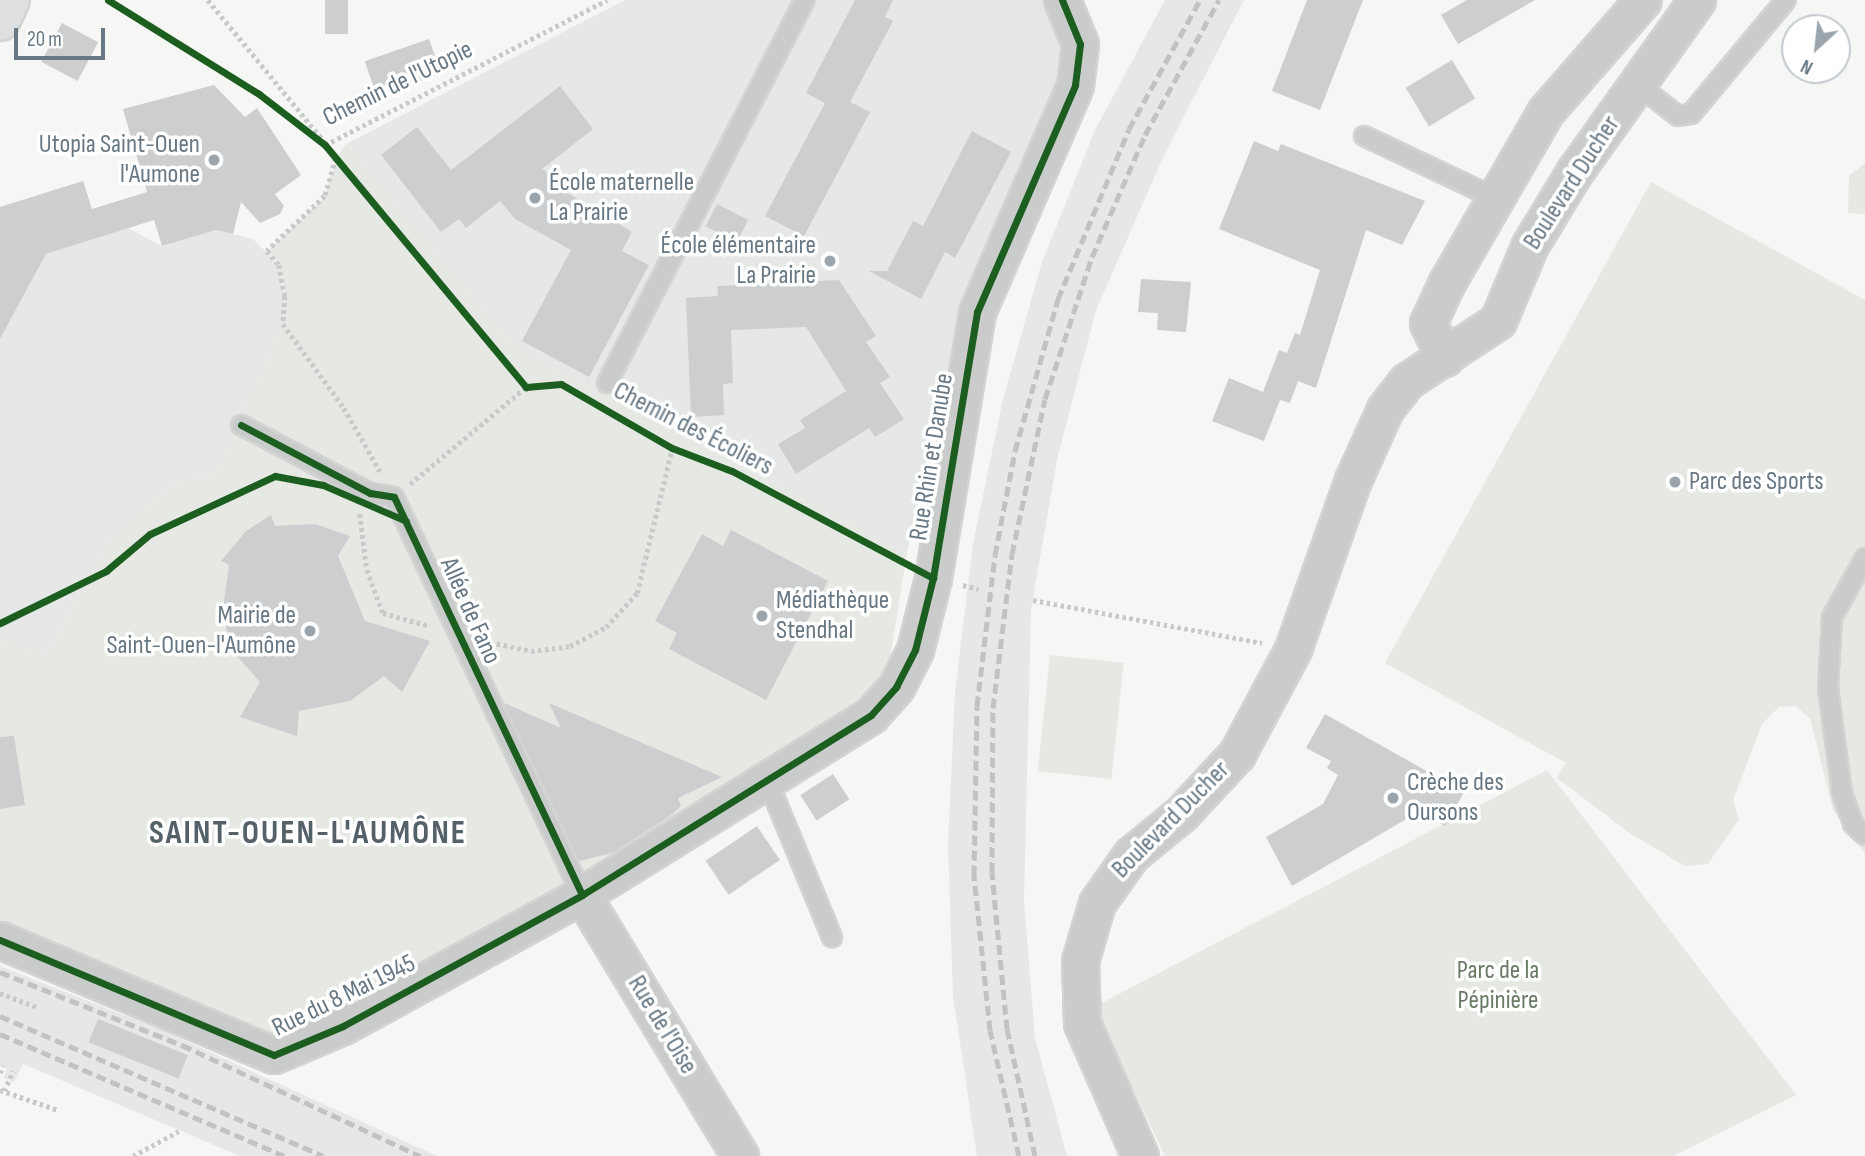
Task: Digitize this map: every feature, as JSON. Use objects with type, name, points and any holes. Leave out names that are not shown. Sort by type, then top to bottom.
[{"type":"main road","points":[[0,21],[10,0]]},
{"type":"street","name":"Rue Rhin et Danube","points":[[582,895],[768,782],[871,715],[896,687],[915,650],[933,578],[977,312],[1075,85],[1080,44],[1062,0]]},
{"type":"street","name":"Boulevard Ducher","points":[[1445,358],[1428,323],[1495,198],[1546,111],[1643,0]]},
{"type":"street","name":"Boulevard Ducher","points":[[1140,1156],[1082,1023],[1077,991],[1086,927],[1111,876],[1237,754],[1293,649],[1353,480],[1385,409],[1407,382],[1498,321],[1540,228],[1697,0]]},
{"type":"street","points":[[1495,198],[1540,228]]},
{"type":"street","name":"Rue du 8 Mai 1945","points":[[0,940],[274,1055],[343,1026],[582,895]]},
{"type":"street","name":"Rue de l'Oise","points":[[582,895],[740,1156]]},
{"type":"lane","points":[[607,383],[805,0]]},
{"type":"lane","points":[[1637,84],[1678,116],[1691,114],[1786,0]]},
{"type":"lane","points":[[1364,136],[1495,198]]},
{"type":"lane","points":[[241,425],[370,493],[394,497]]},
{"type":"lane","name":"Allée de Fano","points":[[394,497],[456,634],[582,895]]},
{"type":"lane","points":[[1865,558],[1832,617],[1828,688],[1842,793],[1853,824],[1865,835]]},
{"type":"lane","points":[[768,782],[832,937]]},
{"type":"path","points":[[208,0],[526,387],[394,497],[344,408],[282,324],[285,296],[279,265],[267,251],[325,196],[336,158]]},
{"type":"path","points":[[359,510],[367,570],[383,613],[456,634],[531,651],[570,646],[607,627],[637,593],[671,448]]},
{"type":"path","points":[[0,623],[106,571],[150,534],[275,475],[299,481]]},
{"type":"path","points":[[1033,600],[1293,649]]},
{"type":"path","points":[[0,993],[39,1008]]},
{"type":"path","points":[[0,1073],[3,1066]]},
{"type":"path","points":[[13,1071],[2,1091],[58,1110]]},
{"type":"path","points":[[133,1156],[179,1132]]},
{"type":"shaded area","points":[[625,0],[1046,0],[1064,38],[1065,64],[965,311],[907,553],[514,347],[346,144]]},
{"type":"shaded area","points":[[1165,0],[1244,0],[1165,153],[1096,310],[1057,460],[1031,610],[1024,901],[1035,1038],[1067,1156],[977,1156],[953,996],[948,845],[955,692],[973,544],[1003,399],[1041,265],[1095,130]]},
{"type":"shaded area","points":[[128,228],[162,246],[216,230],[253,239],[279,265],[285,296],[283,324],[216,474],[174,484],[110,539],[47,655],[0,639],[0,339],[46,254]]},
{"type":"shaded area","points":[[0,966],[164,1031],[437,1156],[240,1156],[23,1064],[14,1082],[4,1078],[7,1068],[0,1065]]},
{"type":"green space","points":[[346,144],[514,347],[907,553],[889,664],[876,692],[451,963],[275,1038],[0,923],[0,639],[47,655],[110,539],[174,484],[216,474],[283,324],[285,296],[279,265],[267,251],[325,196],[336,158]]},
{"type":"green space","points":[[1865,163],[1865,214],[1848,213],[1849,176]]},
{"type":"green space","name":"Parc des Sports","points":[[1651,182],[1865,300],[1865,854],[1833,810],[1810,718],[1795,706],[1779,707],[1762,724],[1733,800],[1739,819],[1708,864],[1685,866],[1631,834],[1557,778],[1566,763],[1385,663]]},
{"type":"green space","points":[[1050,655],[1124,663],[1111,779],[1038,771]]},
{"type":"green space","name":"Parc de la Pépinière","points":[[1547,770],[1796,1095],[1673,1156],[1165,1156],[1094,1007]]},
{"type":"building","points":[[325,0],[348,0],[348,34],[325,34]]},
{"type":"building","points":[[855,0],[893,0],[885,17],[893,21],[850,102],[870,112],[804,236],[765,216],[825,103],[806,93]]},
{"type":"building","points":[[1307,0],[1363,0],[1320,110],[1272,91]]},
{"type":"building","points":[[1467,0],[1535,0],[1458,44],[1441,15]]},
{"type":"building","points":[[62,23],[98,42],[78,81],[41,62]]},
{"type":"building","points":[[429,39],[441,74],[377,96],[365,61]]},
{"type":"building","points":[[1452,60],[1475,99],[1429,126],[1406,88]]},
{"type":"building","name":"Utopia Saint-Ouen l'Aumone","points":[[214,85],[245,117],[257,108],[301,175],[275,194],[284,206],[280,214],[260,223],[241,202],[233,234],[216,230],[162,246],[154,220],[46,254],[0,339],[0,207],[83,181],[92,209],[147,192],[123,109]]},
{"type":"building","points":[[560,86],[593,129],[542,169],[570,184],[566,192],[632,232],[622,251],[649,265],[589,377],[522,341],[571,250],[515,219],[500,201],[466,228],[459,219],[441,232],[381,155],[417,127],[451,170]]},
{"type":"building","points":[[972,131],[1011,152],[955,258],[945,252],[921,299],[869,271],[887,271],[913,221],[923,226]]},
{"type":"building","points":[[1254,141],[1278,151],[1281,144],[1425,201],[1402,245],[1366,230],[1316,388],[1298,381],[1290,403],[1280,400],[1264,441],[1212,421],[1229,378],[1263,392],[1279,350],[1287,353],[1295,333],[1300,335],[1320,270],[1219,229]]},
{"type":"building","points":[[717,204],[748,220],[737,242],[706,226]]},
{"type":"building","points":[[1141,279],[1191,282],[1186,332],[1157,330],[1158,313],[1138,312]]},
{"type":"building","points":[[839,280],[876,336],[866,342],[890,377],[880,383],[904,419],[875,437],[869,428],[796,474],[778,444],[805,428],[800,420],[846,391],[806,327],[731,330],[733,383],[723,384],[724,415],[691,417],[686,298],[718,296],[717,286]]},
{"type":"building","name":"Mairie de Saint-Ouen-l'Aumône","points":[[271,515],[275,526],[315,524],[350,536],[338,556],[365,621],[430,641],[402,692],[384,676],[350,701],[299,711],[297,736],[240,717],[260,682],[235,654],[222,616],[229,565],[221,561],[246,531]]},
{"type":"building","points":[[731,530],[828,581],[766,700],[669,649],[677,633],[655,621],[702,534],[723,546]]},
{"type":"building","points":[[504,703],[561,728],[549,703],[722,777],[678,798],[681,806],[669,817],[612,853],[579,861]]},
{"type":"building","name":"Crèche des Oursons","points":[[1325,714],[1464,792],[1445,826],[1420,811],[1292,886],[1266,837],[1323,804],[1338,775],[1327,768],[1331,761],[1306,748]]},
{"type":"building","points":[[14,736],[25,805],[0,809],[0,737]]},
{"type":"building","points":[[833,774],[849,799],[817,820],[800,795]]},
{"type":"building","points":[[757,826],[780,860],[729,895],[706,861]]},
{"type":"building","points":[[98,1019],[188,1055],[179,1079],[89,1042]]},
{"type":"railway","points":[[1019,1156],[990,1030],[974,875],[977,706],[995,555],[1015,451],[1058,299],[1129,129],[1200,0]]},
{"type":"railway","points":[[1035,1156],[1007,1029],[992,872],[993,708],[1012,554],[1045,399],[1092,257],[1145,135],[1219,0]]},
{"type":"railway","points":[[0,972],[182,1045],[420,1156]]},
{"type":"railway","points":[[0,1016],[323,1156]]},
{"type":"railway","points":[[0,1034],[284,1156]]},
{"type":"cycle path","name":"Chemin de l'Utopie","points":[[108,0],[259,94],[325,145],[526,387],[561,384],[672,448],[732,471],[933,578]]},
{"type":"cycle path","points":[[0,940],[274,1055],[343,1026],[582,895],[871,715],[896,687],[915,650],[933,578],[977,312],[1075,85],[1080,44],[1062,0]]},
{"type":"cycle path","points":[[241,425],[370,493],[394,497],[582,895]]},
{"type":"cycle path","points":[[0,623],[106,571],[150,534],[275,476],[323,485],[406,521]]},
{"type":"place","name":"Utopia Saint-Ouen l'Aumone","points":[[214,160]]},
{"type":"place","name":"École maternelle La Prairie","points":[[535,198]]},
{"type":"place","name":"École élémentaire La Prairie","points":[[830,261]]},
{"type":"place","name":"Parc des Sports","points":[[1675,482]]},
{"type":"place","name":"Médiathèque Stendhal","points":[[762,616]]},
{"type":"place","name":"Mairie de Saint-Ouen-l'Aumône","points":[[310,631]]},
{"type":"place","name":"Crèche des Oursons","points":[[1393,798]]},
{"type":"district","name":"SAINT-OUEN-L'AUMÔNE","points":[[308,834]]}]
